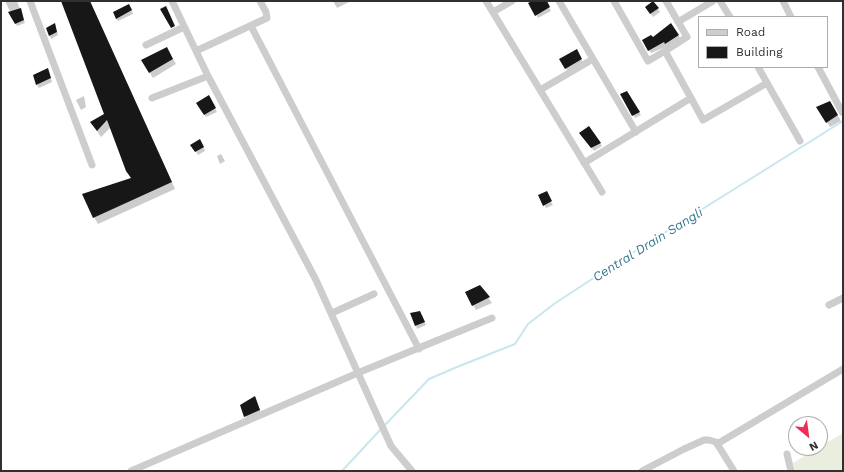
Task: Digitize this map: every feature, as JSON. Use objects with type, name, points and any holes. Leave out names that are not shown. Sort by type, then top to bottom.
[{"type":"street","points":[[30,1],[92,165]]},
{"type":"street","points":[[172,1],[208,76],[316,280],[360,372],[392,446],[412,471]]},
{"type":"street","points":[[196,51],[266,18],[266,12],[260,1]]},
{"type":"street","points":[[486,1],[602,192]]},
{"type":"street","points":[[493,12],[512,1]]},
{"type":"street","points":[[559,1],[636,132]]},
{"type":"street","points":[[614,1],[648,61],[687,37],[666,1]]},
{"type":"street","points":[[678,22],[713,1]]},
{"type":"street","points":[[720,1],[729,16]]},
{"type":"street","points":[[782,1],[790,16]]},
{"type":"street","points":[[251,26],[419,349]]},
{"type":"street","points":[[146,45],[184,27]]},
{"type":"street","points":[[665,51],[704,120],[767,83]]},
{"type":"street","points":[[540,90],[593,59]]},
{"type":"street","points":[[759,68],[800,141]]},
{"type":"street","points":[[819,68],[842,112]]},
{"type":"street","points":[[152,98],[208,76]]},
{"type":"street","points":[[584,164],[691,98]]},
{"type":"street","points":[[332,313],[374,294]]},
{"type":"street","points":[[829,305],[843,298]]},
{"type":"street","points":[[131,471],[360,372],[492,318]]},
{"type":"street","points":[[717,444],[843,369]]},
{"type":"street","points":[[642,471],[704,440],[714,440],[734,471]]},
{"type":"street","points":[[787,454],[791,471]]},
{"type":"green space","points":[[843,433],[843,471],[795,471],[793,463],[805,456],[828,456],[828,442]]},
{"type":"building","points":[[61,1],[90,1],[172,182],[93,218],[82,194],[131,178],[126,171],[107,120],[97,131],[90,122],[104,114]]},
{"type":"building","points":[[532,1],[547,1],[550,7],[535,16],[528,3]]},
{"type":"building","points":[[653,1],[659,8],[650,14],[645,7]]},
{"type":"building","points":[[129,4],[132,10],[116,19],[113,12]]},
{"type":"building","points":[[166,6],[175,26],[171,28],[160,9]]},
{"type":"building","points":[[21,8],[24,20],[15,24],[8,12]]},
{"type":"building","points":[[55,23],[57,32],[49,36],[46,28]]},
{"type":"building","points":[[671,23],[679,35],[665,44],[664,42],[648,51],[642,40],[651,35],[653,37]]},
{"type":"building","points":[[167,47],[173,59],[149,73],[141,60]]},
{"type":"building","points":[[577,49],[582,59],[565,69],[559,59]]},
{"type":"building","points":[[48,68],[51,78],[36,85],[33,75]]},
{"type":"building","points":[[627,91],[640,112],[632,116],[620,94]]},
{"type":"building","points":[[209,95],[216,108],[204,115],[196,103]]},
{"type":"building","points":[[830,101],[838,115],[826,123],[816,107]]},
{"type":"building","points":[[589,126],[601,143],[591,148],[579,133]]},
{"type":"building","points":[[200,139],[204,147],[195,152],[190,145]]},
{"type":"building","points":[[547,191],[552,201],[543,206],[538,195]]},
{"type":"building","points":[[480,285],[490,297],[472,306],[465,292]]},
{"type":"building","points":[[420,311],[425,322],[415,326],[410,313]]},
{"type":"building","points":[[255,396],[260,410],[244,417],[240,405]]},
{"type":"waterway","name":"Central Drain Sangli","points":[[384,426],[429,379],[515,344],[528,324],[554,304],[621,260],[843,121]]},
{"type":"waterway","points":[[342,471],[381,429]]}]
